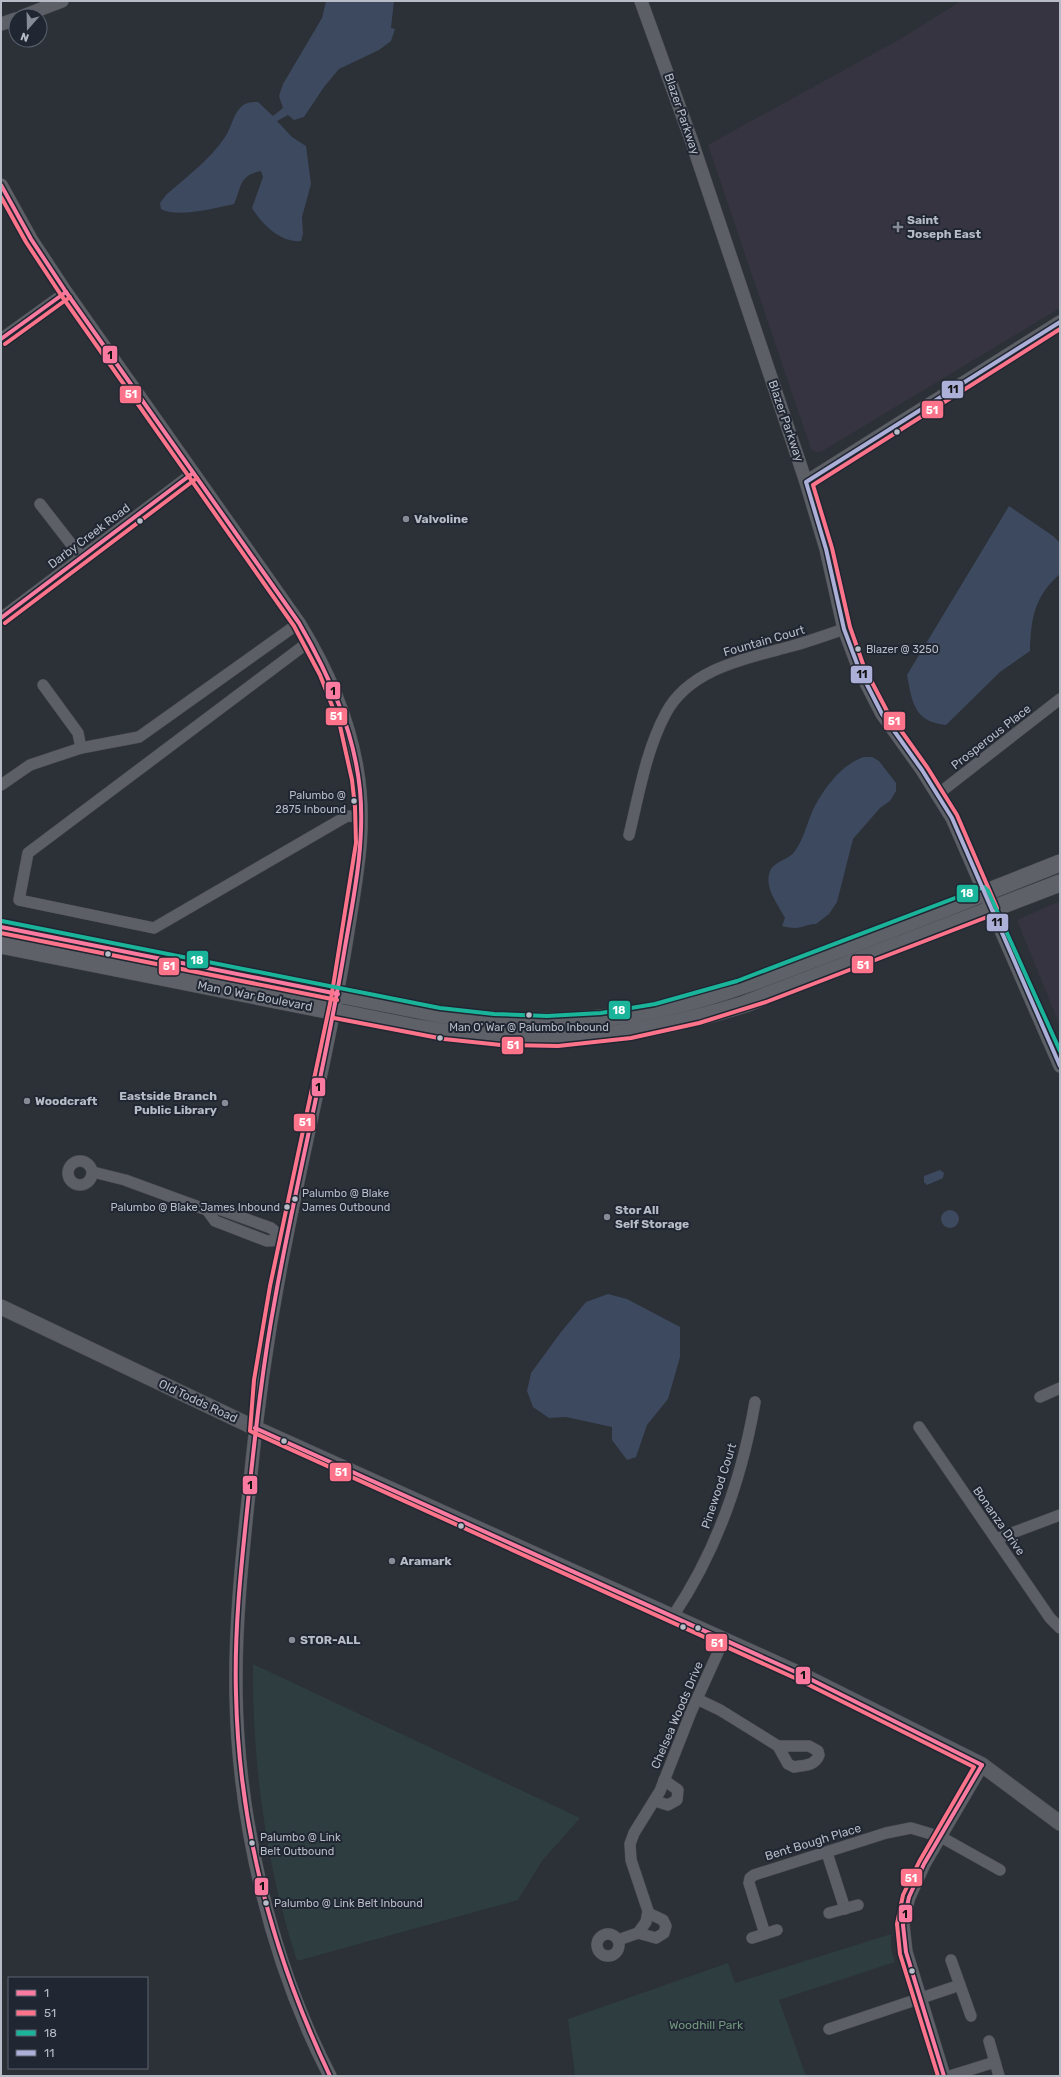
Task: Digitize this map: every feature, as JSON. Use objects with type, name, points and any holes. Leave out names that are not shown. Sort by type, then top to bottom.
[{"type":"main road","name":"Man O War Boulevard","points":[[1,926],[439,1014],[508,1022],[550,1022],[627,1015],[686,1003],[744,985],[1060,863]]},
{"type":"main road","name":"Man O War Boulevard","points":[[1,945],[417,1028],[486,1038],[557,1040],[618,1035],[680,1023],[745,1004],[1060,882]]},
{"type":"main road","name":"Old Todds Road","points":[[1,1307],[255,1428],[724,1638],[800,1674],[982,1765],[1060,1823]]},
{"type":"street","points":[[44,8],[62,1]]},
{"type":"street","name":"Blazer Parkway","points":[[642,1],[692,142],[806,482],[824,542],[844,630],[859,669],[874,701],[938,794],[960,838],[1060,1066]]},
{"type":"street","points":[[1,185],[31,239],[66,292],[193,473],[280,593],[310,641],[332,685],[346,723],[357,769],[361,817],[361,848],[335,1012],[286,1240],[267,1347],[255,1428],[244,1534],[236,1658],[237,1726],[244,1799],[256,1867],[278,1946],[304,2020],[330,2076]]},
{"type":"street","points":[[1,339],[66,292]]},
{"type":"street","points":[[806,482],[1060,322]]},
{"type":"street","name":"Darby Creek Road","points":[[1,618],[193,473]]},
{"type":"street","points":[[40,504],[82,558]]},
{"type":"street","points":[[1,785],[30,765],[81,748],[139,737],[299,623]]},
{"type":"street","name":"Fountain Court","points":[[630,835],[648,759],[667,711],[680,695],[703,677],[730,663],[844,630]]},
{"type":"street","points":[[310,641],[28,853],[19,900],[154,928],[347,816],[361,817]]},
{"type":"street","points":[[43,685],[78,733],[81,748]]},
{"type":"street","name":"Prosperous Place","points":[[938,794],[1060,699]]},
{"type":"street","points":[[93,1172],[125,1180],[207,1210],[215,1221],[267,1241],[286,1240]]},
{"type":"street","points":[[1040,1397],[1060,1388]]},
{"type":"street","name":"Pinewood Court","points":[[673,1616],[701,1571],[727,1512],[750,1428],[755,1402]]},
{"type":"street","name":"Bonanza Drive","points":[[918,1427],[1050,1618],[1060,1628]]},
{"type":"street","points":[[996,1540],[1060,1515]]},
{"type":"street","name":"Chelsea Woods Drive","points":[[648,1913],[647,1903],[629,1850],[634,1833],[655,1800],[664,1780],[724,1638]]},
{"type":"street","points":[[698,1699],[720,1710],[778,1746]]},
{"type":"street","points":[[944,2076],[906,1952],[903,1925],[905,1912],[916,1881],[982,1765]]},
{"type":"street","name":"Chelsea Woods Drive","points":[[655,1800],[668,1805],[677,1800],[679,1793],[676,1786],[664,1780]]},
{"type":"street","name":"Bent Bough Place","points":[[765,1934],[751,1891],[750,1878],[761,1872],[828,1853],[901,1829],[920,1830],[940,1837],[1000,1870]]},
{"type":"street","points":[[828,1853],[845,1909]]},
{"type":"street","points":[[829,1913],[858,1905]]},
{"type":"street","points":[[618,1940],[638,1933],[645,1926],[648,1913],[663,1920],[666,1926],[664,1933],[656,1938],[638,1933]]},
{"type":"street","points":[[752,1938],[777,1930]]},
{"type":"street","points":[[951,1960],[972,2016]]},
{"type":"street","points":[[829,2029],[960,1985]]},
{"type":"street","points":[[988,2041],[999,2076]]},
{"type":"street","points":[[950,2076],[995,2062]]},
{"type":"shaded area","name":"Saint Joseph East","points":[[961,1],[1060,1],[1060,308],[817,453],[811,449],[708,145],[902,38]]},
{"type":"shaded area","points":[[1060,901],[1060,1026],[1017,920]]},
{"type":"green space","points":[[253,1664],[580,1818],[542,1861],[518,1900],[297,1961],[277,1888],[263,1814],[255,1739]]},
{"type":"green space","name":"Woodhill Park","points":[[891,1934],[891,1949],[895,1962],[779,2000],[806,2076],[575,2076],[568,2019],[728,1963],[735,1983]]},
{"type":"water","points":[[326,1],[394,1],[391,28],[395,29],[391,41],[379,50],[339,69],[324,87],[304,117],[294,120],[288,115],[277,121],[292,137],[306,146],[311,184],[302,217],[303,234],[301,241],[293,241],[279,236],[266,226],[252,208],[263,177],[261,171],[245,178],[242,182],[234,204],[207,210],[176,213],[161,209],[160,203],[166,195],[213,153],[227,133],[236,113],[243,105],[258,102],[273,116],[283,108],[279,96],[283,84],[322,18]]},
{"type":"water","points":[[1009,506],[1053,536],[1060,543],[1060,574],[1044,591],[1039,600],[1031,628],[1030,651],[1000,672],[946,725],[935,723],[927,720],[916,709],[907,675]]},
{"type":"water","points":[[864,757],[872,757],[879,761],[896,783],[896,791],[890,801],[880,808],[853,839],[837,902],[829,914],[816,924],[797,928],[782,926],[785,918],[772,895],[768,882],[771,869],[776,864],[790,856],[798,847],[816,804],[833,779],[848,766]]},
{"type":"water","points":[[940,1170],[944,1173],[943,1178],[927,1185],[924,1182],[924,1176]]},
{"type":"water","points":[[946,1210],[954,1210],[959,1215],[957,1226],[954,1228],[946,1228],[941,1223],[941,1215]]},
{"type":"water","points":[[608,1294],[627,1299],[680,1327],[680,1357],[668,1399],[647,1425],[636,1457],[627,1460],[612,1440],[612,1427],[566,1417],[549,1418],[533,1407],[527,1391],[531,1373],[561,1332],[586,1302]]},
{"type":"transit line","name":"1","points":[[1,185],[31,239],[66,292],[299,623],[330,683],[346,725],[357,768],[361,810],[358,869],[337,991],[283,1255],[267,1347],[257,1419],[244,1542],[236,1643],[236,1694],[244,1793],[262,1890],[291,1984],[309,2030],[330,2076]]},
{"type":"transit line","name":"51","points":[[1,197],[26,242],[61,295],[294,626],[320,675],[340,726],[352,780],[355,807],[356,843],[331,999],[270,1286],[254,1380],[250,1431],[797,1679],[974,1767],[919,1862],[903,1895],[897,1924],[900,1954],[938,2076]]},
{"type":"transit line","name":"1","points":[[1,339],[66,292]]},
{"type":"transit line","name":"51","points":[[5,344],[70,297]]},
{"type":"transit line","name":"11","points":[[1060,322],[806,482],[826,549],[844,629],[859,669],[882,714],[922,770],[952,818],[1060,1066]]},
{"type":"transit line","name":"51","points":[[334,1018],[444,1039],[501,1045],[558,1046],[631,1038],[699,1023],[766,1002],[995,914],[997,908],[957,815],[927,767],[887,711],[864,667],[850,627],[832,548],[813,485],[1060,329]]},
{"type":"transit line","name":"1","points":[[1,618],[193,473]]},
{"type":"transit line","name":"51","points":[[5,623],[197,478]]},
{"type":"transit line","name":"18","points":[[2,921],[440,1008],[494,1014],[547,1016],[601,1013],[655,1004],[737,981],[984,887],[988,891],[1060,1051]]},
{"type":"transit line","name":"1","points":[[1,927],[338,994]]},
{"type":"transit line","name":"51","points":[[1,933],[337,1000]]},
{"type":"transit line","name":"1","points":[[255,1428],[800,1674],[982,1765]]},
{"type":"transit line","name":"1","points":[[944,2076],[906,1952],[903,1925],[909,1897],[924,1864],[982,1765]]},
{"type":"place","name":"Saint Joseph East","points":[[898,227]]},
{"type":"place","name":"Valvoline","points":[[406,519]]},
{"type":"place","name":"Blazer @ 3250","points":[[858,649]]},
{"type":"place","name":"Palumbo @ 2875 Inbound","points":[[354,801]]},
{"type":"place","name":"Man O' War @ Palumbo Inbound","points":[[529,1015]]},
{"type":"place","name":"Woodcraft","points":[[27,1101]]},
{"type":"place","name":"Eastside Branch Public Library","points":[[225,1103]]},
{"type":"place","name":"Palumbo @ Blake James Outbound","points":[[295,1199]]},
{"type":"place","name":"Palumbo @ Blake James Inbound","points":[[287,1207]]},
{"type":"place","name":"Stor All Self Storage","points":[[607,1217]]},
{"type":"place","name":"Aramark","points":[[392,1561]]},
{"type":"place","name":"STOR-ALL","points":[[292,1640]]},
{"type":"place","name":"Palumbo @ Link Belt Outbound","points":[[252,1843]]},
{"type":"place","name":"Palumbo @ Link Belt Inbound","points":[[266,1903]]}]
